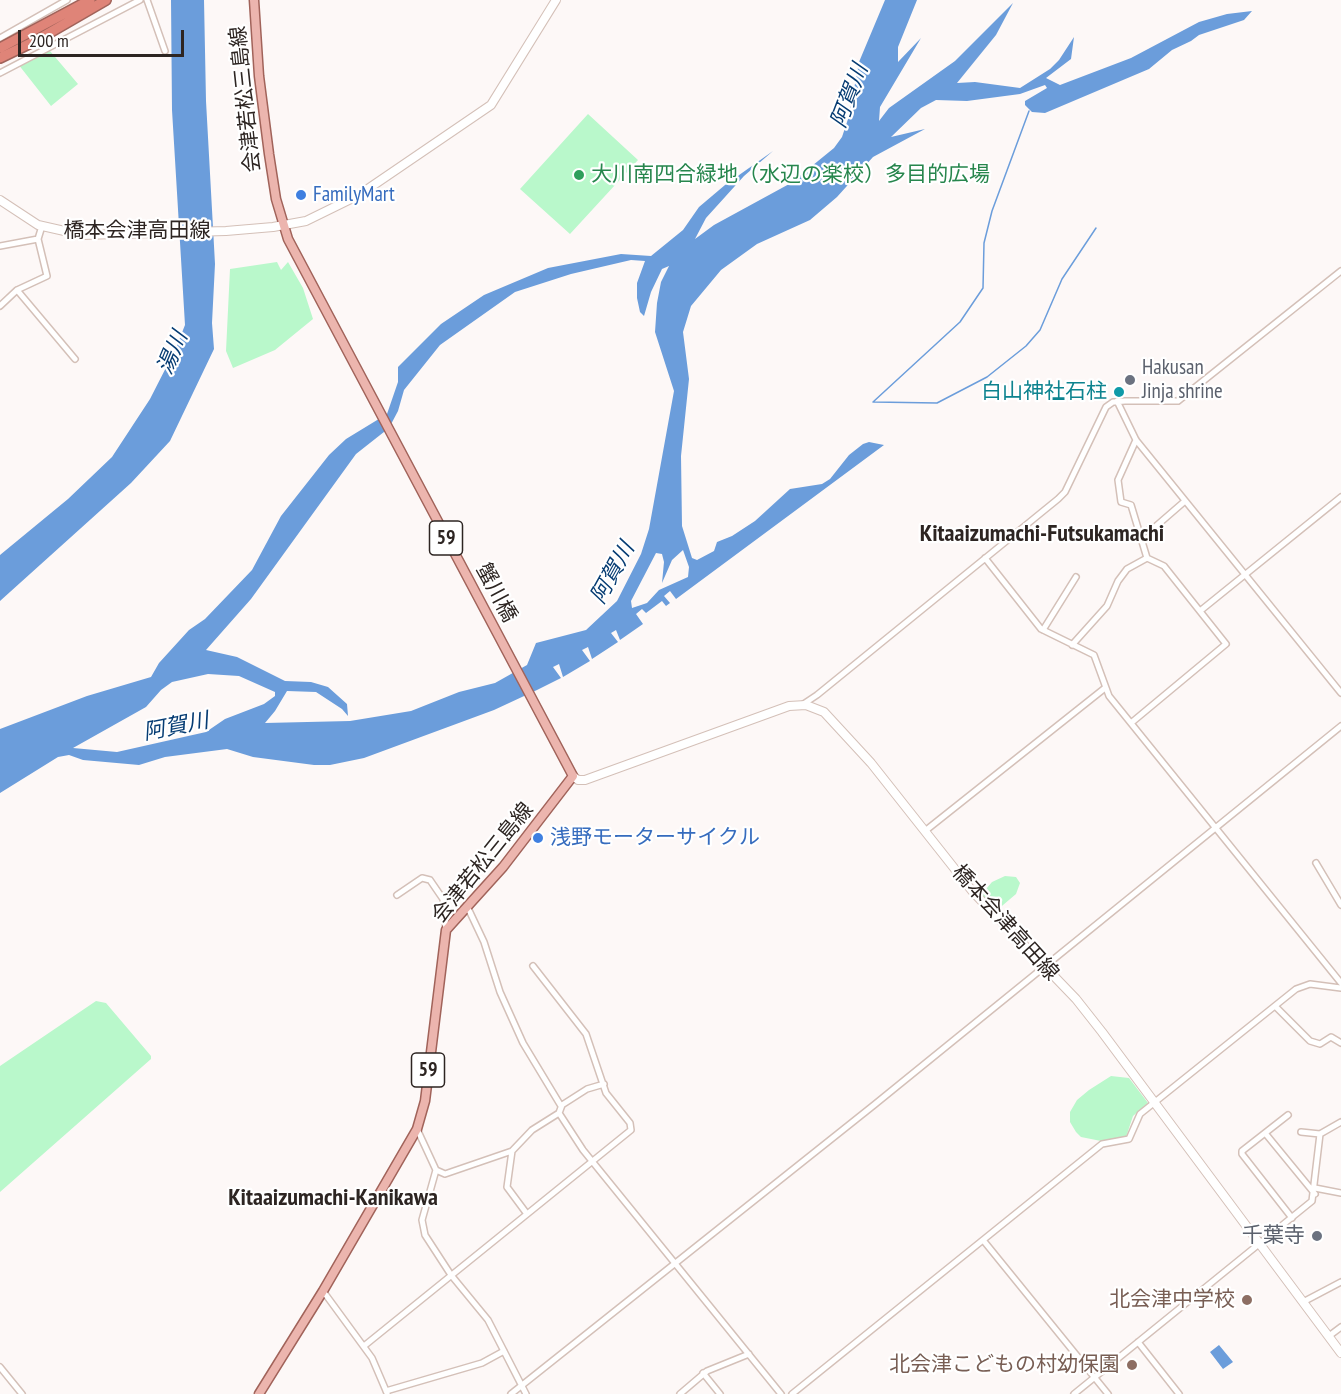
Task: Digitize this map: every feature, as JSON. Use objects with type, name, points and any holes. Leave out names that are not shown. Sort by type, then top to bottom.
[{"type":"highway","points":[[0,48],[90,0]]},
{"type":"highway","points":[[0,58],[37,40],[106,0]]},
{"type":"main road","name":"会津若松三島線","points":[[254,0],[260,87],[273,187],[283,226],[296,257],[332,325]]},
{"type":"main road","name":"橋本会津高田線","points":[[0,200],[42,226],[82,235],[226,231],[283,226],[315,217],[359,195],[491,105],[556,0]]},
{"type":"main road","name":"蟹川橋","points":[[332,325],[573,776]]},
{"type":"main road","name":"橋本会津高田線","points":[[800,705],[824,712],[841,728],[977,897],[1102,1032],[1341,1353]]},
{"type":"main road","points":[[573,776],[578,780],[585,780],[779,710],[800,705]]},
{"type":"main road","name":"会津若松三島線","points":[[259,1394],[323,1291],[417,1129],[425,1101],[446,930],[503,867],[573,776]]},
{"type":"street","points":[[0,38],[67,0]]},
{"type":"street","points":[[0,73],[140,0]]},
{"type":"street","points":[[147,0],[165,51]]},
{"type":"street","points":[[0,306],[17,291],[47,276],[38,239],[42,226]]},
{"type":"street","points":[[0,246],[38,239]]},
{"type":"street","points":[[800,705],[817,695],[1065,492],[1104,410],[1117,401],[1178,402],[1341,272]]},
{"type":"street","points":[[17,291],[75,358]]},
{"type":"street","points":[[1117,401],[1136,440],[1341,693]]},
{"type":"street","points":[[1131,723],[1226,644],[1164,566],[1147,558],[1131,505],[1121,502],[1118,480],[1136,440]]},
{"type":"street","points":[[1200,611],[1341,497]]},
{"type":"street","points":[[1140,534],[1155,527],[1185,501]]},
{"type":"street","points":[[985,558],[1042,630],[1094,655],[1105,688],[1131,723],[1341,983]]},
{"type":"street","points":[[1072,645],[1107,606],[1118,581],[1127,569],[1147,558]]},
{"type":"street","points":[[1042,630],[1076,577]]},
{"type":"street","points":[[925,831],[1105,688]]},
{"type":"street","points":[[511,1394],[874,1105],[1341,726]]},
{"type":"street","points":[[1316,863],[1341,905]]},
{"type":"street","points":[[397,895],[422,878],[430,880],[443,899],[446,930]]},
{"type":"street","points":[[467,906],[484,942],[500,992],[523,1043],[536,1069],[561,1106]]},
{"type":"street","points":[[364,1346],[631,1130],[630,1123],[606,1093],[586,1034],[533,966]]},
{"type":"street","points":[[792,1394],[1102,1144],[1129,1139],[1140,1114],[1303,985],[1341,988]]},
{"type":"street","points":[[1275,1006],[1310,1041],[1320,1044],[1331,1037],[1341,1043]]},
{"type":"street","points":[[417,1129],[436,1170],[445,1174],[454,1172],[512,1151],[532,1130],[558,1113],[561,1106],[587,1089],[603,1084]]},
{"type":"street","points":[[558,1113],[574,1139],[780,1394]]},
{"type":"street","points":[[1288,1115],[1242,1151],[1242,1154],[1292,1218]]},
{"type":"street","points":[[1301,1132],[1320,1134],[1341,1120]]},
{"type":"street","points":[[1265,1133],[1315,1191],[1341,1192]]},
{"type":"street","points":[[1074,1394],[1312,1201],[1320,1134]]},
{"type":"street","points":[[512,1151],[507,1187],[527,1214]]},
{"type":"street","points":[[436,1170],[425,1204],[422,1229],[451,1275],[488,1320],[526,1394]]},
{"type":"street","points":[[983,1240],[1107,1394]]},
{"type":"street","points":[[1303,1302],[1341,1282]]},
{"type":"street","points":[[323,1291],[364,1346],[387,1392],[482,1363],[504,1351]]},
{"type":"street","points":[[1329,1336],[1341,1327]]},
{"type":"street","points":[[1138,1342],[1179,1394]]},
{"type":"street","points":[[680,1394],[703,1373],[749,1354]]},
{"type":"street","points":[[0,1367],[22,1394]]},
{"type":"street","points":[[703,1373],[720,1394]]},
{"type":"green space","points":[[50,51],[78,84],[51,106],[18,64]]},
{"type":"green space","name":"大川南四合緑地（水辺の楽校）多目的広場","points":[[588,114],[638,160],[570,234],[520,189]]},
{"type":"green space","points":[[277,262],[281,270],[288,262],[303,288],[313,319],[275,350],[233,368],[226,351],[230,269]]},
{"type":"green space","points":[[1005,876],[1016,877],[1020,883],[1016,894],[996,911],[981,895],[992,882]]},
{"type":"green space","points":[[96,1001],[106,1003],[151,1056],[151,1059],[0,1192],[0,1066]]},
{"type":"green space","points":[[1111,1076],[1129,1078],[1148,1103],[1133,1116],[1126,1137],[1101,1141],[1081,1137],[1070,1122],[1070,1112],[1077,1100]]},
{"type":"water","points":[[171,0],[204,0],[206,101],[215,264],[212,323],[214,349],[170,441],[131,483],[0,601],[0,555],[68,499],[112,457],[150,399],[185,325],[172,110]]},
{"type":"water","points":[[885,0],[917,0],[898,47],[898,62],[921,38],[880,107],[879,121],[889,108],[955,61],[1013,3],[996,35],[957,83],[975,82],[1020,88],[1050,69],[1074,37],[1071,59],[1046,78],[1060,85],[1131,58],[1199,22],[1227,14],[1252,11],[1244,20],[1199,35],[1172,50],[1149,69],[1045,113],[1032,112],[1025,105],[1025,101],[1047,88],[1045,85],[1020,94],[967,101],[936,100],[921,108],[891,137],[925,129],[873,157],[837,197],[810,220],[757,244],[721,270],[691,306],[683,332],[689,379],[681,456],[682,526],[692,558],[697,560],[714,551],[717,542],[732,536],[755,521],[790,489],[822,484],[830,479],[849,455],[863,444],[869,442],[884,445],[676,599],[670,591],[664,596],[670,603],[666,606],[662,601],[646,613],[642,609],[636,614],[643,624],[620,640],[616,630],[611,633],[618,642],[592,659],[588,647],[582,650],[590,661],[563,677],[559,664],[553,667],[561,678],[537,690],[494,710],[364,758],[330,765],[314,765],[253,757],[227,749],[165,757],[139,765],[83,760],[69,755],[58,757],[0,793],[0,729],[87,696],[151,677],[159,663],[189,630],[205,619],[252,570],[281,516],[329,455],[346,439],[387,414],[398,382],[398,367],[441,324],[484,295],[548,268],[621,254],[651,256],[683,230],[699,207],[725,185],[773,151],[744,176],[706,218],[695,239],[714,225],[791,183],[834,148],[842,137],[849,116],[859,62]],"holes":[[[631,260],[645,261],[637,283],[637,298],[640,312],[644,316],[651,292],[662,269],[669,266],[661,282],[655,332],[674,391],[649,529],[641,554],[617,601],[586,630],[536,643],[527,665],[495,683],[459,692],[411,711],[350,721],[265,723],[287,691],[316,692],[342,709],[348,716],[347,704],[328,687],[311,682],[285,681],[237,657],[206,650],[251,599],[356,454],[389,428],[398,411],[404,390],[440,345],[515,292],[571,274]],[[683,550],[689,567],[688,577],[659,590],[647,603],[632,608],[631,601],[656,553],[662,554],[664,562],[662,583],[672,560]],[[208,674],[239,676],[275,692],[275,696],[264,704],[225,719],[206,732],[117,752],[73,748],[146,707],[161,690],[172,682]]]},
{"type":"water","points":[[1219,1345],[1233,1362],[1223,1369],[1210,1352]]},
{"type":"waterway","points":[[873,402],[960,322],[983,288],[984,243],[992,211],[1029,111]]},
{"type":"waterway","points":[[874,402],[937,403],[987,377],[1026,346],[1040,330],[1062,279],[1096,228]]},
{"type":"place","name":"大川南四合緑地（水辺の楽校）多目的広場","points":[[579,175]]},
{"type":"place","name":"FamilyMart","points":[[301,195]]},
{"type":"place","name":"Hakusan Jinja shrine","points":[[1130,380]]},
{"type":"place","name":"白山神社石柱","points":[[1119,392]]},
{"type":"place","name":"浅野モーターサイクル","points":[[538,838]]},
{"type":"place","name":"千葉寺","points":[[1317,1236]]},
{"type":"place","name":"北会津中学校","points":[[1247,1300]]},
{"type":"place","name":"北会津こどもの村幼保園","points":[[1132,1365]]},
{"type":"district","name":"Kitaaizumachi-Futsukamachi","points":[[1042,534]]},
{"type":"district","name":"Kitaaizumachi-Kanikawa","points":[[333,1198]]},
{"type":"water label","name":"阿賀川","points":[[850,96]]},
{"type":"water label","name":"湯川","points":[[173,353]]},
{"type":"water label","name":"阿賀川","points":[[613,573]]},
{"type":"water label","name":"阿賀川","points":[[176,727]]}]
